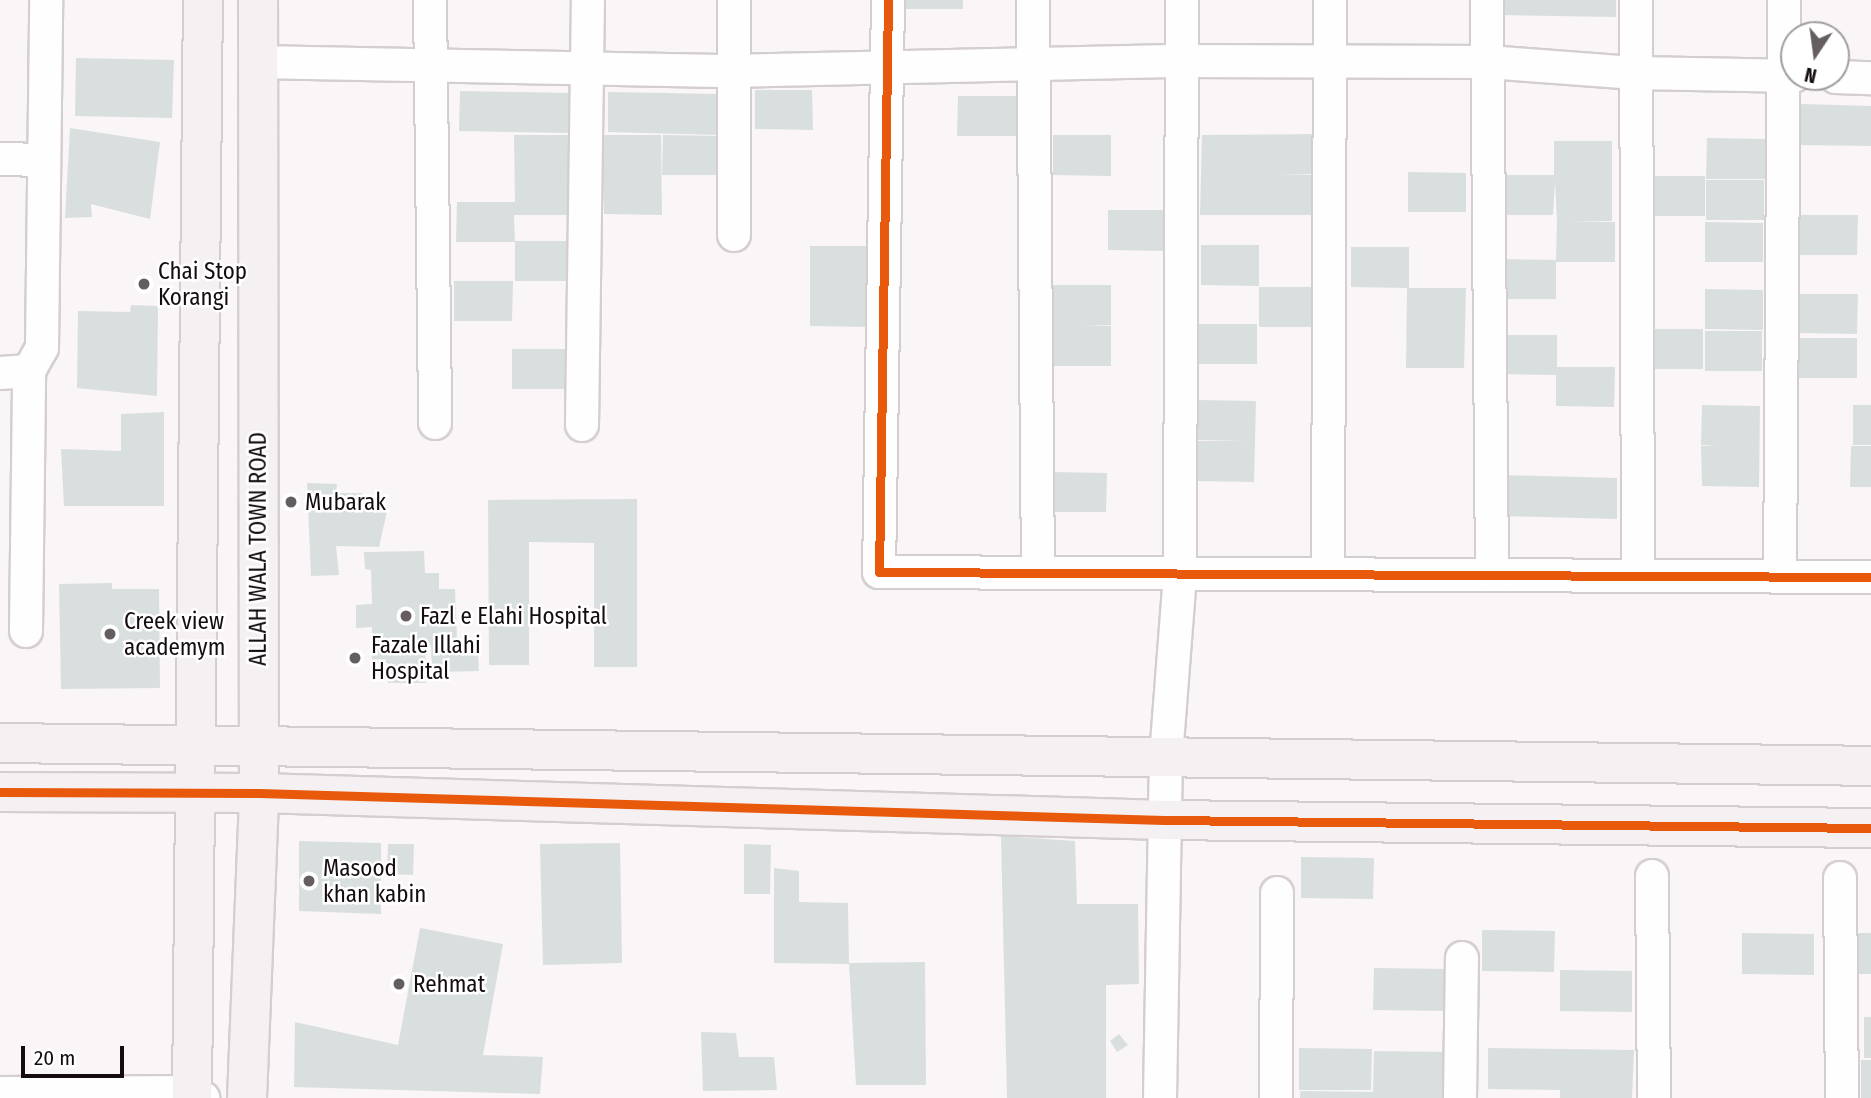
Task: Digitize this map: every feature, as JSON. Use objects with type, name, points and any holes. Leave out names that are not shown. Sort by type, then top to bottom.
[{"type":"street","points":[[26,631],[15,372],[42,348],[46,0]]},
{"type":"street","points":[[12,1095],[195,1096],[195,796],[203,0]]},
{"type":"street","name":"ALLAH WALA TOWN ROAD","points":[[247,1098],[259,793],[258,0]]},
{"type":"street","points":[[430,0],[435,424]]},
{"type":"street","points":[[582,425],[588,0]]},
{"type":"street","points":[[734,0],[734,235]]},
{"type":"street","points":[[887,0],[879,572],[1871,577]]},
{"type":"street","points":[[1033,0],[1038,572]]},
{"type":"street","points":[[1160,1098],[1166,757],[1180,573],[1182,0]]},
{"type":"street","points":[[1328,574],[1330,0]]},
{"type":"street","points":[[1487,0],[1492,575]]},
{"type":"street","points":[[1636,0],[1638,576]]},
{"type":"street","points":[[1784,0],[1785,21]]},
{"type":"street","points":[[257,62],[733,71],[887,66],[1032,67],[1182,61],[1488,62],[1636,73],[1780,76]]},
{"type":"street","points":[[1850,77],[1871,78]]},
{"type":"street","points":[[1780,577],[1789,91]]},
{"type":"street","points":[[0,159],[44,160]]},
{"type":"street","points":[[0,743],[1871,766]]},
{"type":"street","points":[[0,792],[195,796],[259,793],[1164,820],[1871,828]]},
{"type":"street","points":[[1652,876],[1654,1098]]},
{"type":"street","points":[[1840,878],[1842,1098]]},
{"type":"street","points":[[1276,1098],[1277,893]]},
{"type":"street","points":[[1460,1098],[1462,958]]},
{"type":"building","points":[[906,0],[963,0],[963,9],[906,9]]},
{"type":"building","points":[[1499,0],[1616,0],[1616,17],[1499,15]]},
{"type":"building","points":[[76,58],[174,60],[172,118],[75,116]]},
{"type":"building","points":[[755,90],[812,90],[813,130],[755,129]]},
{"type":"building","points":[[460,91],[571,93],[570,133],[459,131]]},
{"type":"building","points":[[608,92],[719,94],[719,135],[608,132]]},
{"type":"building","points":[[958,96],[1016,96],[1016,136],[957,136]]},
{"type":"building","points":[[1800,104],[1871,106],[1871,146],[1800,145]]},
{"type":"building","points":[[70,128],[160,142],[150,219],[91,204],[92,217],[65,218]]},
{"type":"building","points":[[1316,134],[1316,174],[1278,175],[1317,175],[1317,215],[1200,215],[1202,135]]},
{"type":"building","points":[[514,135],[571,135],[573,215],[514,215],[515,242],[456,242],[457,202],[515,202]]},
{"type":"building","points":[[603,135],[661,135],[662,215],[604,214]]},
{"type":"building","points":[[663,135],[721,136],[721,175],[662,175]]},
{"type":"building","points":[[1053,135],[1111,135],[1111,176],[1053,175]]},
{"type":"building","points":[[1707,138],[1765,139],[1765,179],[1706,179]]},
{"type":"building","points":[[1554,141],[1612,141],[1612,221],[1570,222],[1615,222],[1615,262],[1556,262],[1556,299],[1498,299],[1498,259],[1556,260],[1557,221],[1555,181],[1553,215],[1495,215],[1496,175],[1554,175]]},
{"type":"building","points":[[1408,172],[1466,173],[1466,212],[1408,212]]},
{"type":"building","points":[[1647,176],[1705,176],[1705,216],[1647,216]]},
{"type":"building","points":[[1706,180],[1764,180],[1764,220],[1706,220]]},
{"type":"building","points":[[1108,210],[1166,210],[1166,251],[1108,250]]},
{"type":"building","points":[[1800,215],[1858,215],[1857,255],[1799,255]]},
{"type":"building","points":[[1705,222],[1763,223],[1763,262],[1705,262]]},
{"type":"building","points":[[515,241],[573,241],[573,281],[515,281]]},
{"type":"building","points":[[1201,245],[1259,245],[1259,286],[1201,285]]},
{"type":"building","points":[[810,246],[869,246],[868,327],[810,326]]},
{"type":"building","points":[[1351,247],[1409,247],[1409,288],[1351,287]]},
{"type":"building","points":[[454,281],[513,281],[512,321],[454,321]]},
{"type":"building","points":[[1053,285],[1111,285],[1111,325],[1085,326],[1111,326],[1111,366],[1053,366]]},
{"type":"building","points":[[1259,287],[1317,287],[1317,327],[1259,327]]},
{"type":"building","points":[[1407,288],[1466,288],[1464,368],[1406,368]]},
{"type":"building","points":[[1705,289],[1763,290],[1763,330],[1705,329]]},
{"type":"building","points":[[1800,294],[1858,294],[1857,334],[1800,333]]},
{"type":"building","points":[[131,305],[158,306],[157,396],[77,388],[78,311],[130,312]]},
{"type":"building","points":[[1199,324],[1257,324],[1257,364],[1199,364]]},
{"type":"building","points":[[1645,329],[1703,329],[1703,369],[1645,369]]},
{"type":"building","points":[[1705,331],[1762,331],[1762,371],[1705,371]]},
{"type":"building","points":[[1499,335],[1557,335],[1557,367],[1615,367],[1614,407],[1556,406],[1556,375],[1499,374]]},
{"type":"building","points":[[1799,338],[1857,338],[1857,378],[1799,378]]},
{"type":"building","points":[[512,349],[570,349],[570,389],[512,389]]},
{"type":"building","points":[[1198,400],[1256,401],[1254,482],[1196,481],[1196,441],[1245,441],[1198,440]]},
{"type":"building","points":[[1702,405],[1760,406],[1759,487],[1702,486],[1701,446],[1717,445],[1701,445]]},
{"type":"building","points":[[1853,405],[1871,405],[1871,445],[1853,445]]},
{"type":"building","points":[[164,412],[164,506],[64,506],[61,449],[121,451],[121,414]]},
{"type":"building","points":[[1851,446],[1871,446],[1871,487],[1850,487]]},
{"type":"building","points":[[1048,472],[1107,473],[1106,512],[1048,512]]},
{"type":"building","points":[[1500,475],[1617,478],[1617,519],[1500,516]]},
{"type":"building","points":[[307,483],[337,484],[336,493],[361,493],[388,507],[379,547],[336,546],[339,575],[311,576]]},
{"type":"building","points":[[637,499],[637,667],[594,667],[594,543],[529,542],[529,665],[489,665],[488,500]]},
{"type":"building","name":"Fazl e Elahi Hospital","points":[[424,551],[425,573],[439,573],[439,589],[455,589],[457,639],[477,639],[479,671],[432,672],[431,645],[425,645],[426,683],[388,683],[388,663],[372,663],[372,627],[356,628],[356,605],[372,604],[371,570],[365,569],[364,552]]},
{"type":"building","name":"Creek view academym","points":[[112,583],[112,589],[159,589],[160,688],[61,689],[59,584]]},
{"type":"building","points":[[1001,836],[1075,841],[1077,904],[1138,904],[1139,984],[1106,985],[1106,1098],[1007,1098]]},
{"type":"building","points":[[299,841],[381,843],[381,914],[299,911]]},
{"type":"building","points":[[620,843],[622,963],[543,965],[540,844]]},
{"type":"building","points":[[388,844],[414,844],[413,875],[387,874]]},
{"type":"building","points":[[744,844],[771,845],[770,894],[744,894]]},
{"type":"building","points":[[1301,857],[1374,858],[1373,899],[1301,898]]},
{"type":"building","points":[[774,868],[799,871],[799,902],[848,903],[849,964],[774,963]]},
{"type":"building","points":[[420,928],[503,944],[483,1055],[543,1057],[540,1094],[294,1087],[295,1022],[398,1045]]},
{"type":"building","points":[[1482,930],[1555,931],[1554,972],[1482,971]]},
{"type":"building","points":[[1742,933],[1814,934],[1814,975],[1742,974]]},
{"type":"building","points":[[1856,933],[1871,933],[1871,974],[1856,974]]},
{"type":"building","points":[[925,962],[926,1085],[856,1085],[849,963]]},
{"type":"building","points":[[1374,968],[1446,969],[1446,1011],[1373,1010]]},
{"type":"building","points":[[1560,970],[1632,971],[1632,1012],[1560,1011]]},
{"type":"building","points":[[1864,1017],[1871,1017],[1871,1058],[1864,1058]]},
{"type":"building","points":[[701,1032],[736,1033],[739,1057],[774,1057],[777,1090],[703,1091]]},
{"type":"building","points":[[1119,1034],[1128,1045],[1117,1052],[1110,1041]]},
{"type":"building","points":[[1299,1048],[1372,1049],[1371,1090],[1299,1090]]},
{"type":"building","points":[[1488,1048],[1634,1050],[1632,1098],[1560,1098],[1560,1090],[1488,1089]]},
{"type":"building","points":[[1374,1051],[1446,1052],[1445,1098],[1300,1098],[1300,1091],[1373,1092]]},
{"type":"building","points":[[1861,1060],[1871,1060],[1871,1098],[1861,1098]]},
{"type":"cycle path","points":[[888,0],[879,572],[1871,577]]},
{"type":"cycle path","points":[[0,792],[259,793],[1164,820],[1871,828]]},
{"type":"place","name":"Chai Stop Korangi","points":[[144,284]]},
{"type":"place","name":"Mubarak","points":[[291,502]]},
{"type":"place","name":"Fazl e Elahi Hospital","points":[[406,616]]},
{"type":"place","name":"Creek view academym","points":[[110,634]]},
{"type":"place","name":"Fazale Illahi Hospital","points":[[355,658]]},
{"type":"place","name":"Masood khan kabin","points":[[309,881]]},
{"type":"place","name":"Rehmat","points":[[399,984]]}]
